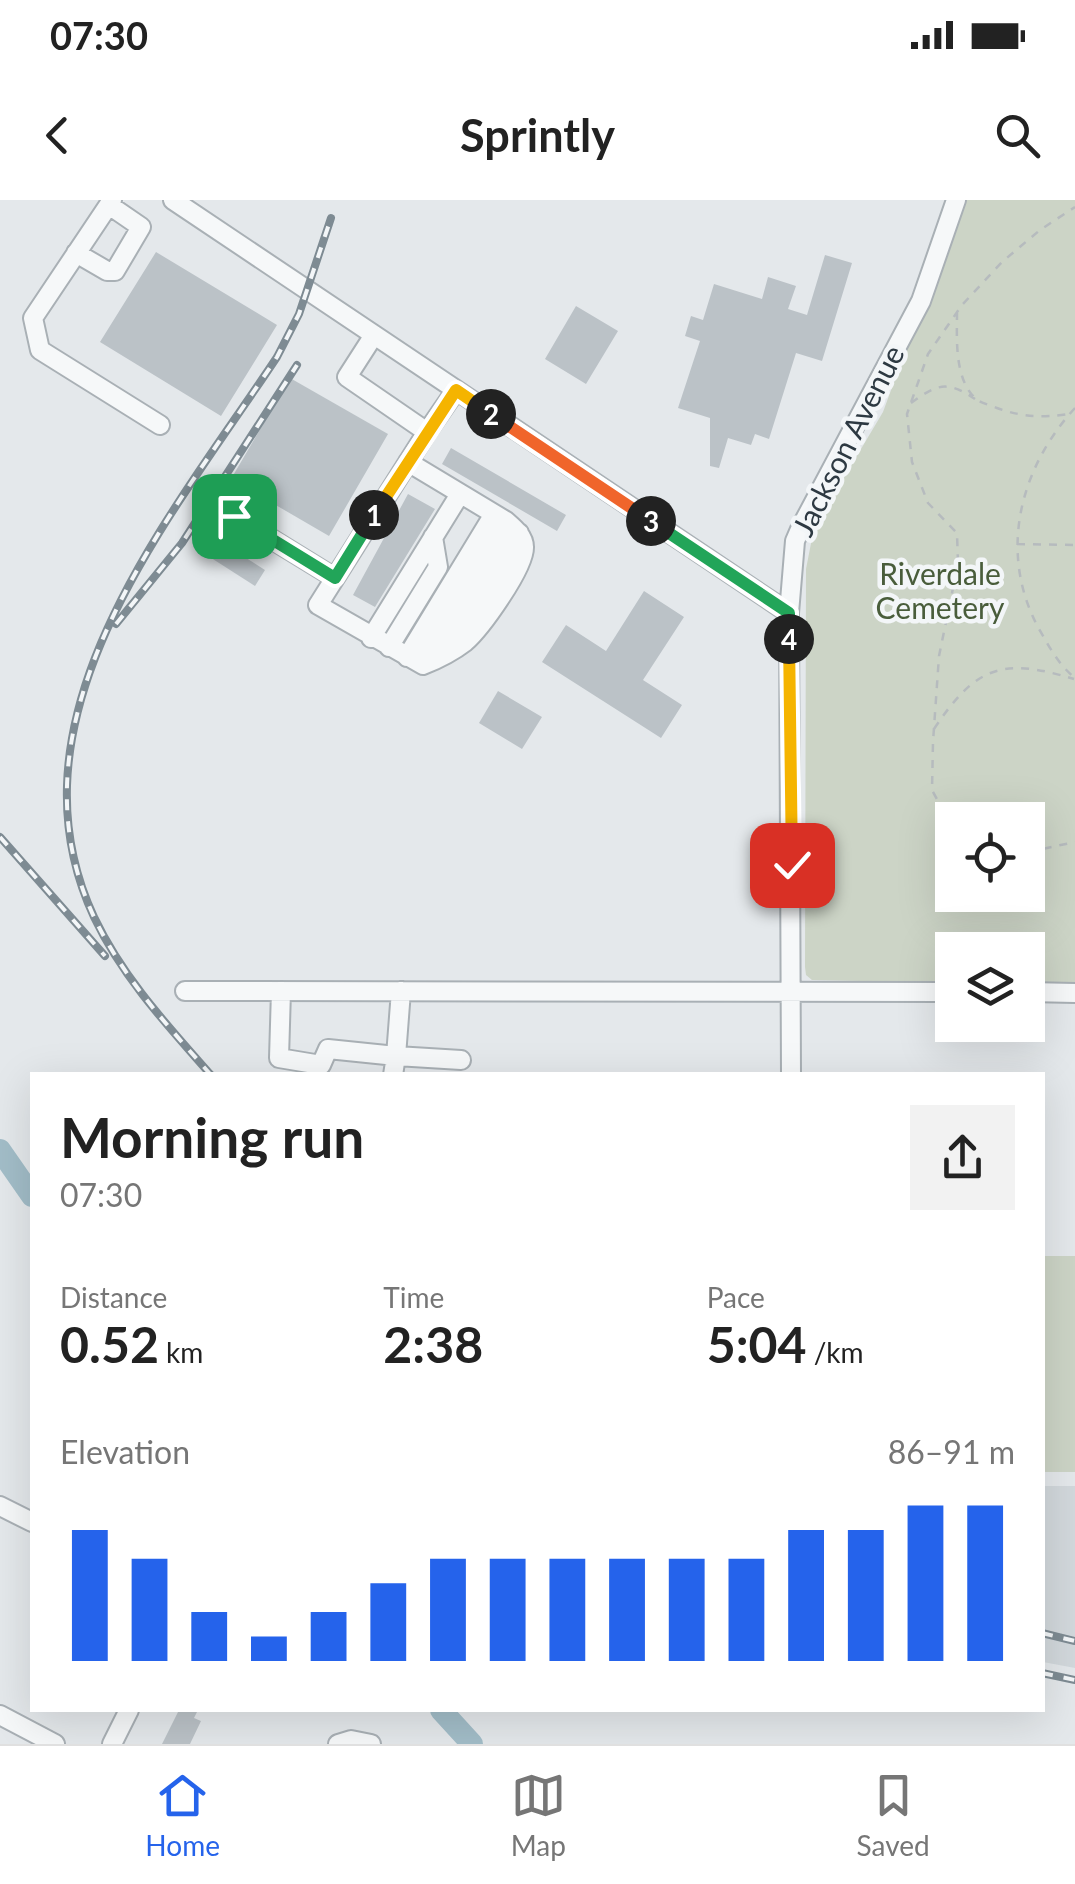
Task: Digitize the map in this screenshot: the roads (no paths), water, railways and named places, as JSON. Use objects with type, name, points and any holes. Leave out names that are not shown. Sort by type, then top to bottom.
[{"type":"street","points":[[174,200],[789,613]]},
{"type":"street","name":"Jackson Avenue","points":[[791,1072],[789,613],[795,541],[921,301],[956,200]]},
{"type":"street","points":[[76,254],[107,271],[115,271],[141,227],[110,202],[33,318],[40,350],[160,425]]},
{"type":"street","points":[[374,335],[347,377],[427,432]]},
{"type":"street","points":[[408,462],[506,523],[525,544],[521,561],[467,640],[444,656],[415,661],[318,605],[408,462],[427,432],[456,390]]},
{"type":"street","points":[[371,638],[460,494]]},
{"type":"street","points":[[234,516],[335,578]]},
{"type":"street","points":[[415,661],[506,523]]},
{"type":"street","points":[[389,647],[438,567],[433,536]]},
{"type":"street","points":[[185,991],[935,992]]},
{"type":"street","points":[[281,991],[279,1058],[322,1065],[328,1050],[460,1060]]},
{"type":"street","points":[[393,1072],[401,991]]},
{"type":"street","points":[[1045,992],[1075,992]]},
{"type":"street","points":[[0,1506],[30,1521]]},
{"type":"street","points":[[112,1744],[127,1712]]},
{"type":"street","points":[[0,1715],[55,1744]]},
{"type":"street","points":[[338,1744],[351,1740],[371,1744]]},
{"type":"waterway","points":[[0,1150],[30,1193]]},
{"type":"waterway","points":[[443,1712],[472,1744]]},
{"type":"railway","points":[[208,1072],[132,981],[94,917],[71,841],[68,767],[83,693],[111,621],[148,551],[277,357],[299,314],[331,218]]},
{"type":"railway","points":[[116,624],[182,543],[297,365]]},
{"type":"railway","points":[[0,837],[105,956]]},
{"type":"railway","points":[[1045,1634],[1075,1641]]},
{"type":"railway","points":[[1045,1674],[1075,1680]]},
{"type":"park label","name":"Riverdale Cemetery","points":[[940,592]]}]
